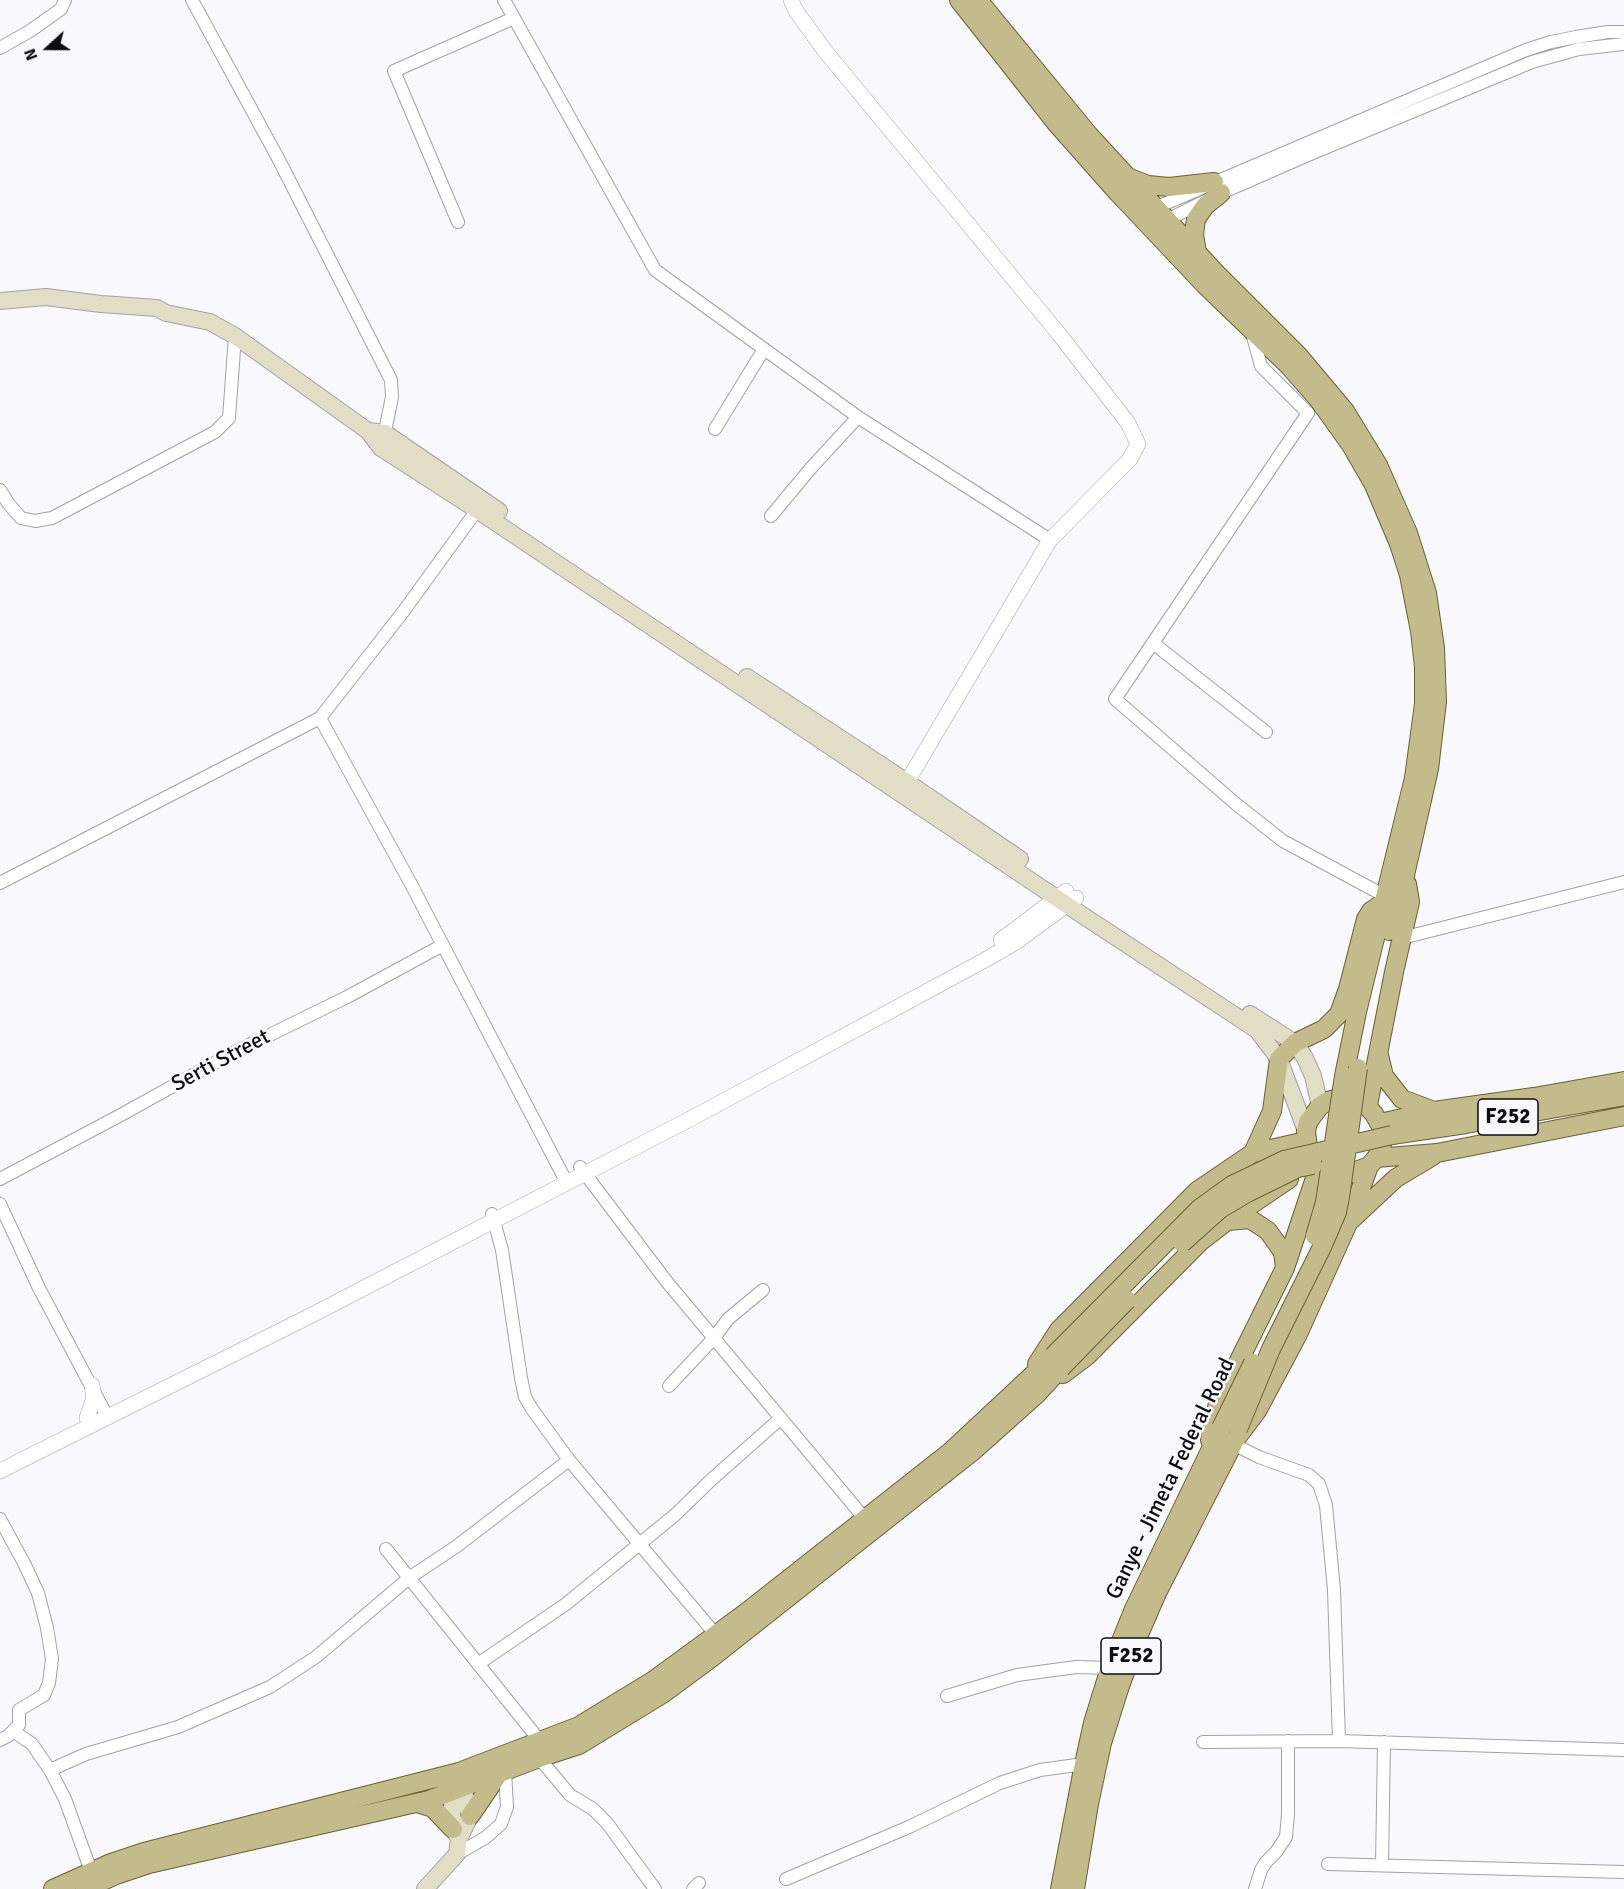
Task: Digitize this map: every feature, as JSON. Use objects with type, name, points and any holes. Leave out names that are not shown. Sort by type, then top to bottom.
[{"type":"main road","points":[[959,0],[1056,123],[1153,218],[1197,253],[1298,355],[1345,411],[1378,465],[1408,533],[1427,593],[1435,648],[1437,702],[1429,770],[1405,875],[1351,1072]]},
{"type":"main road","points":[[978,0],[1089,135],[1127,177],[1153,218],[1205,285],[1288,365],[1318,399],[1351,445],[1374,485],[1409,575],[1420,631],[1424,667],[1424,704],[1414,778],[1357,1012],[1351,1072]]},
{"type":"main road","points":[[1127,177],[1148,185],[1217,187]]},
{"type":"main road","points":[[1197,253],[1194,234],[1196,219],[1217,187]]},
{"type":"main road","points":[[0,301],[46,297],[157,308],[166,313],[210,322],[235,336],[383,441],[907,782],[1066,898],[1257,1030],[1279,1059],[1306,1136],[1308,1148],[1317,1163],[1332,1173],[1346,1175],[1372,1162],[1437,1153],[1624,1116]]},
{"type":"main road","points":[[383,441],[477,510],[1066,898],[1295,1043],[1313,1076],[1320,1106]]},
{"type":"main road","points":[[1368,1105],[1410,902],[1405,875]]},
{"type":"main road","points":[[1253,1153],[1272,1111],[1279,1059],[1295,1043],[1324,1029],[1339,1014],[1348,989],[1366,919],[1384,899]]},
{"type":"main road","points":[[1378,1051],[1384,1076],[1402,1100],[1434,1111]]},
{"type":"main road","name":"Ganye - Jimeta Federal Road","points":[[1075,1889],[1102,1743],[1137,1639],[1337,1212],[1341,1197],[1351,1072]]},
{"type":"main road","points":[[1232,1435],[1257,1410],[1293,1344],[1349,1221],[1372,1162],[1381,1149],[1383,1138],[1434,1111],[1624,1081]]},
{"type":"main road","name":"F252","points":[[1388,1135],[1466,1125],[1624,1096]]},
{"type":"main road","points":[[1306,1136],[1308,1122],[1320,1106],[1335,1098],[1344,1097],[1368,1105],[1388,1135]]},
{"type":"main road","name":"F252","points":[[1388,1135],[1450,1142],[1624,1108]]},
{"type":"main road","points":[[85,1889],[148,1864],[417,1803],[457,1781],[539,1749],[579,1745],[664,1693],[714,1656],[972,1452],[1057,1362],[1220,1209],[1298,1168],[1388,1135]]},
{"type":"main road","points":[[1030,1390],[1059,1329],[1197,1191],[1253,1153],[1306,1136]]},
{"type":"main road","points":[[1349,1221],[1396,1178],[1437,1153]]},
{"type":"main road","points":[[425,1889],[470,1816],[501,1773],[613,1707],[716,1635],[1030,1390],[1087,1356],[1201,1241],[1227,1221],[1317,1163]]},
{"type":"main road","points":[[1205,1462],[1218,1403],[1285,1268],[1317,1163]]},
{"type":"main road","points":[[1227,1221],[1250,1219],[1268,1231],[1283,1252],[1285,1268]]},
{"type":"main road","name":"Ganye - Jimeta Federal Road","points":[[1060,1889],[1093,1724],[1110,1668],[1134,1609],[1205,1462],[1232,1435]]},
{"type":"main road","points":[[52,1889],[91,1871],[144,1852],[501,1773]]},
{"type":"main road","points":[[457,1781],[470,1816]]},
{"type":"main road","points":[[456,1840],[457,1781]]},
{"type":"main road","points":[[417,1803],[433,1808],[456,1840]]},
{"type":"street","points":[[0,48],[30,31],[61,9],[65,0]]},
{"type":"street","points":[[192,0],[279,160],[391,380],[392,397],[383,441]]},
{"type":"street","points":[[504,0],[655,270],[858,417],[1050,540]]},
{"type":"street","points":[[791,0],[796,11],[825,51],[1059,334],[1128,423],[1138,444],[1130,459],[1050,540],[907,782]]},
{"type":"street","points":[[458,222],[394,71],[514,18]]},
{"type":"street","points":[[1153,218],[1217,187],[1526,50],[1576,37],[1624,32]]},
{"type":"street","points":[[1217,187],[1315,152],[1532,62],[1580,49],[1624,44]]},
{"type":"street","points":[[1251,328],[1261,366],[1308,413],[1115,699],[1282,841],[1384,899]]},
{"type":"street","points":[[0,490],[21,518],[35,521],[52,518],[215,432],[229,418],[235,336]]},
{"type":"street","points":[[715,429],[764,349]]},
{"type":"street","points":[[771,516],[858,417]]},
{"type":"street","points":[[0,883],[320,718],[403,612],[477,510]]},
{"type":"street","points":[[1153,643],[1266,732]]},
{"type":"street","points":[[320,718],[443,945],[565,1179]]},
{"type":"street","points":[[1402,938],[1624,882]]},
{"type":"street","points":[[0,1472],[106,1414],[493,1218],[985,960],[1016,942],[1066,898]]},
{"type":"street","name":"Serti Street","points":[[0,1179],[229,1055],[347,997],[443,945]]},
{"type":"street","points":[[582,1171],[612,1207],[667,1282],[865,1519]]},
{"type":"street","points":[[0,1204],[39,1288],[106,1414]]},
{"type":"street","points":[[493,1218],[502,1250],[525,1397],[538,1419],[569,1460],[716,1635]]},
{"type":"street","points":[[669,1386],[714,1338],[728,1319],[763,1290]]},
{"type":"street","points":[[87,1418],[94,1398],[92,1385]]},
{"type":"street","points":[[0,1463],[87,1418],[106,1414]]},
{"type":"street","points":[[478,1664],[566,1604],[640,1544],[781,1418]]},
{"type":"street","points":[[1232,1435],[1259,1457],[1310,1475],[1319,1484],[1326,1505],[1334,1590],[1339,1741]]},
{"type":"street","points":[[51,1770],[86,1754],[178,1727],[270,1686],[316,1657],[409,1578],[457,1546],[569,1460]]},
{"type":"street","points":[[0,1519],[38,1593],[52,1659],[49,1683],[44,1695],[19,1710],[19,1725],[8,1736],[0,1740]]},
{"type":"street","points":[[386,1549],[478,1664],[570,1795],[593,1809],[607,1823],[655,1889]]},
{"type":"street","points":[[947,1696],[1017,1675],[1076,1668],[1110,1668]]},
{"type":"street","points":[[14,1731],[32,1744],[51,1770],[65,1799],[91,1871]]},
{"type":"street","points":[[1203,1742],[1339,1741],[1624,1750]]},
{"type":"street","points":[[1255,1889],[1261,1870],[1286,1837],[1288,1742]]},
{"type":"street","points":[[1382,1865],[1384,1742]]},
{"type":"street","points":[[786,1879],[909,1827],[1000,1784],[1040,1770],[1084,1764]]},
{"type":"street","points":[[456,1840],[485,1838],[501,1824],[507,1807],[501,1773]]},
{"type":"street","points":[[1328,1864],[1624,1872]]}]
